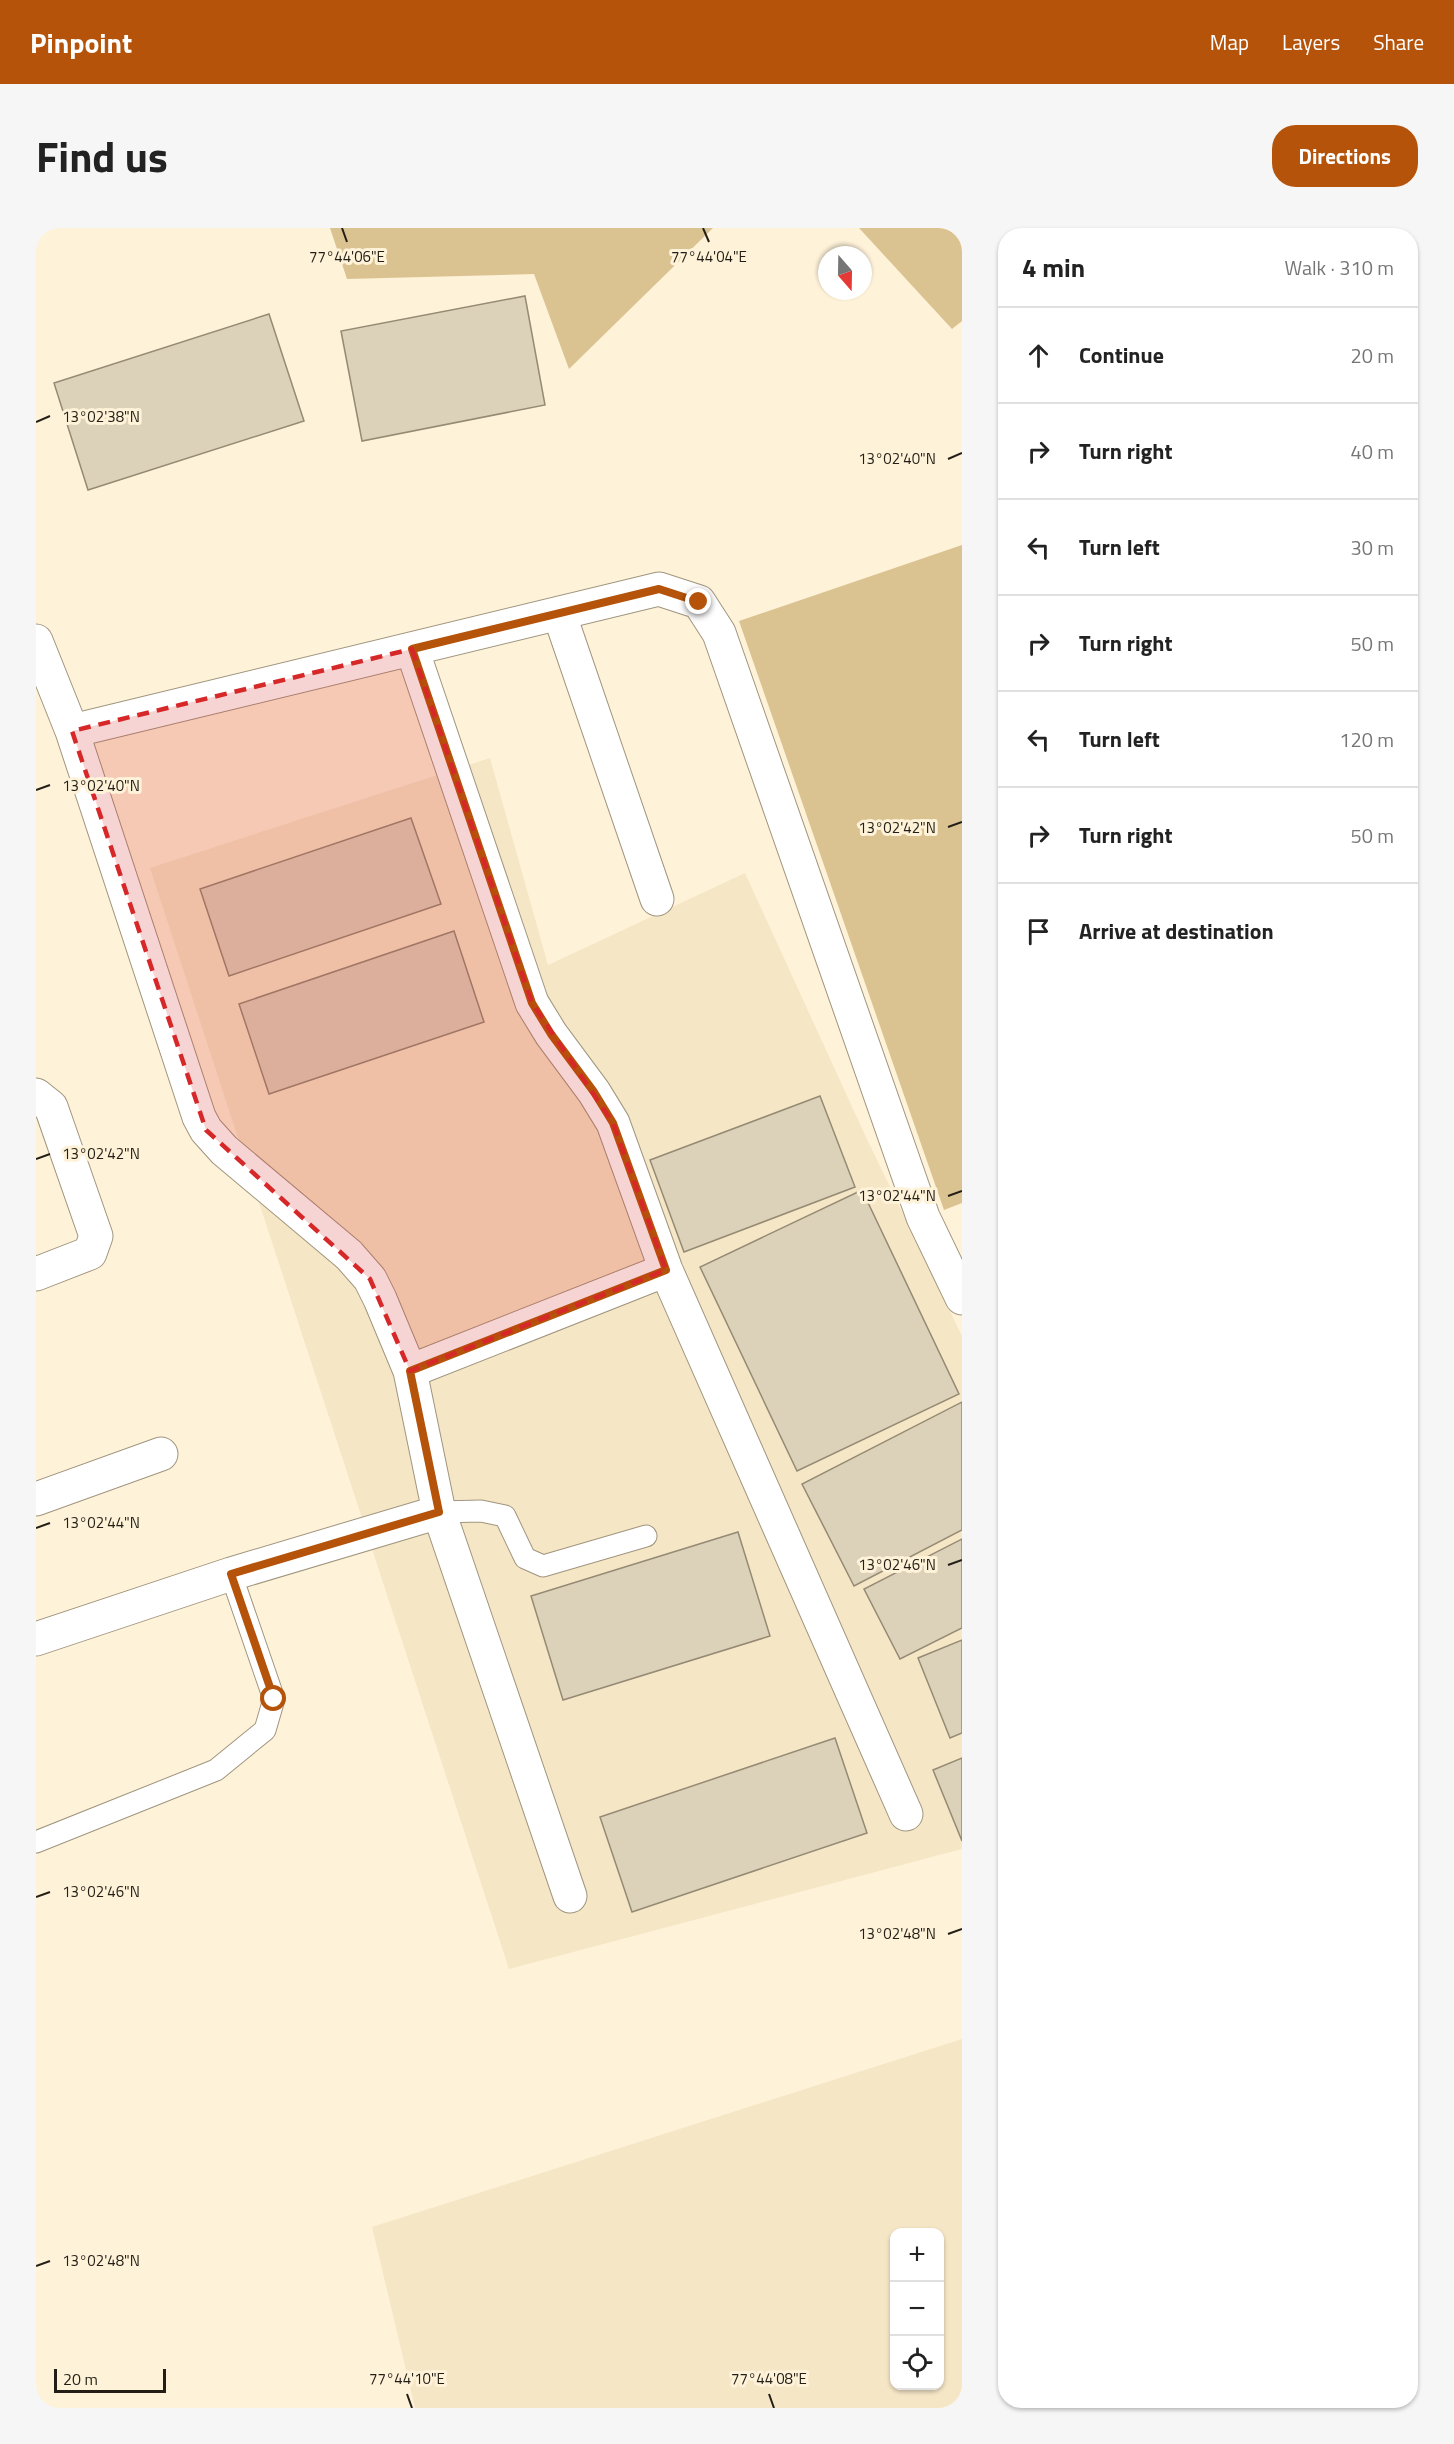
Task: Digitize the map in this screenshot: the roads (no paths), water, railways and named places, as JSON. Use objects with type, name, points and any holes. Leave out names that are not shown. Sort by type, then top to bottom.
[{"type":"street","points":[[72,731],[659,589],[699,602],[719,633],[923,1217],[962,1298]]},
{"type":"street","points":[[559,613],[657,899]]},
{"type":"street","points":[[36,641],[72,731],[199,1116],[206,1130],[224,1150],[349,1255],[370,1279],[410,1371],[439,1512],[570,1896]]},
{"type":"street","points":[[412,649],[532,1003],[613,1123],[666,1270],[906,1814]]},
{"type":"street","points":[[36,1095],[51,1107],[96,1236],[90,1253],[36,1274]]},
{"type":"street","points":[[410,1371],[666,1270]]},
{"type":"street","points":[[36,1499],[160,1454]]},
{"type":"street","points":[[36,1639],[231,1574],[439,1512]]},
{"type":"lane","points":[[439,1512],[481,1511],[505,1516],[525,1558],[543,1566],[646,1536]]},
{"type":"lane","points":[[36,1842],[216,1770],[265,1730],[274,1699],[231,1574]]}]
